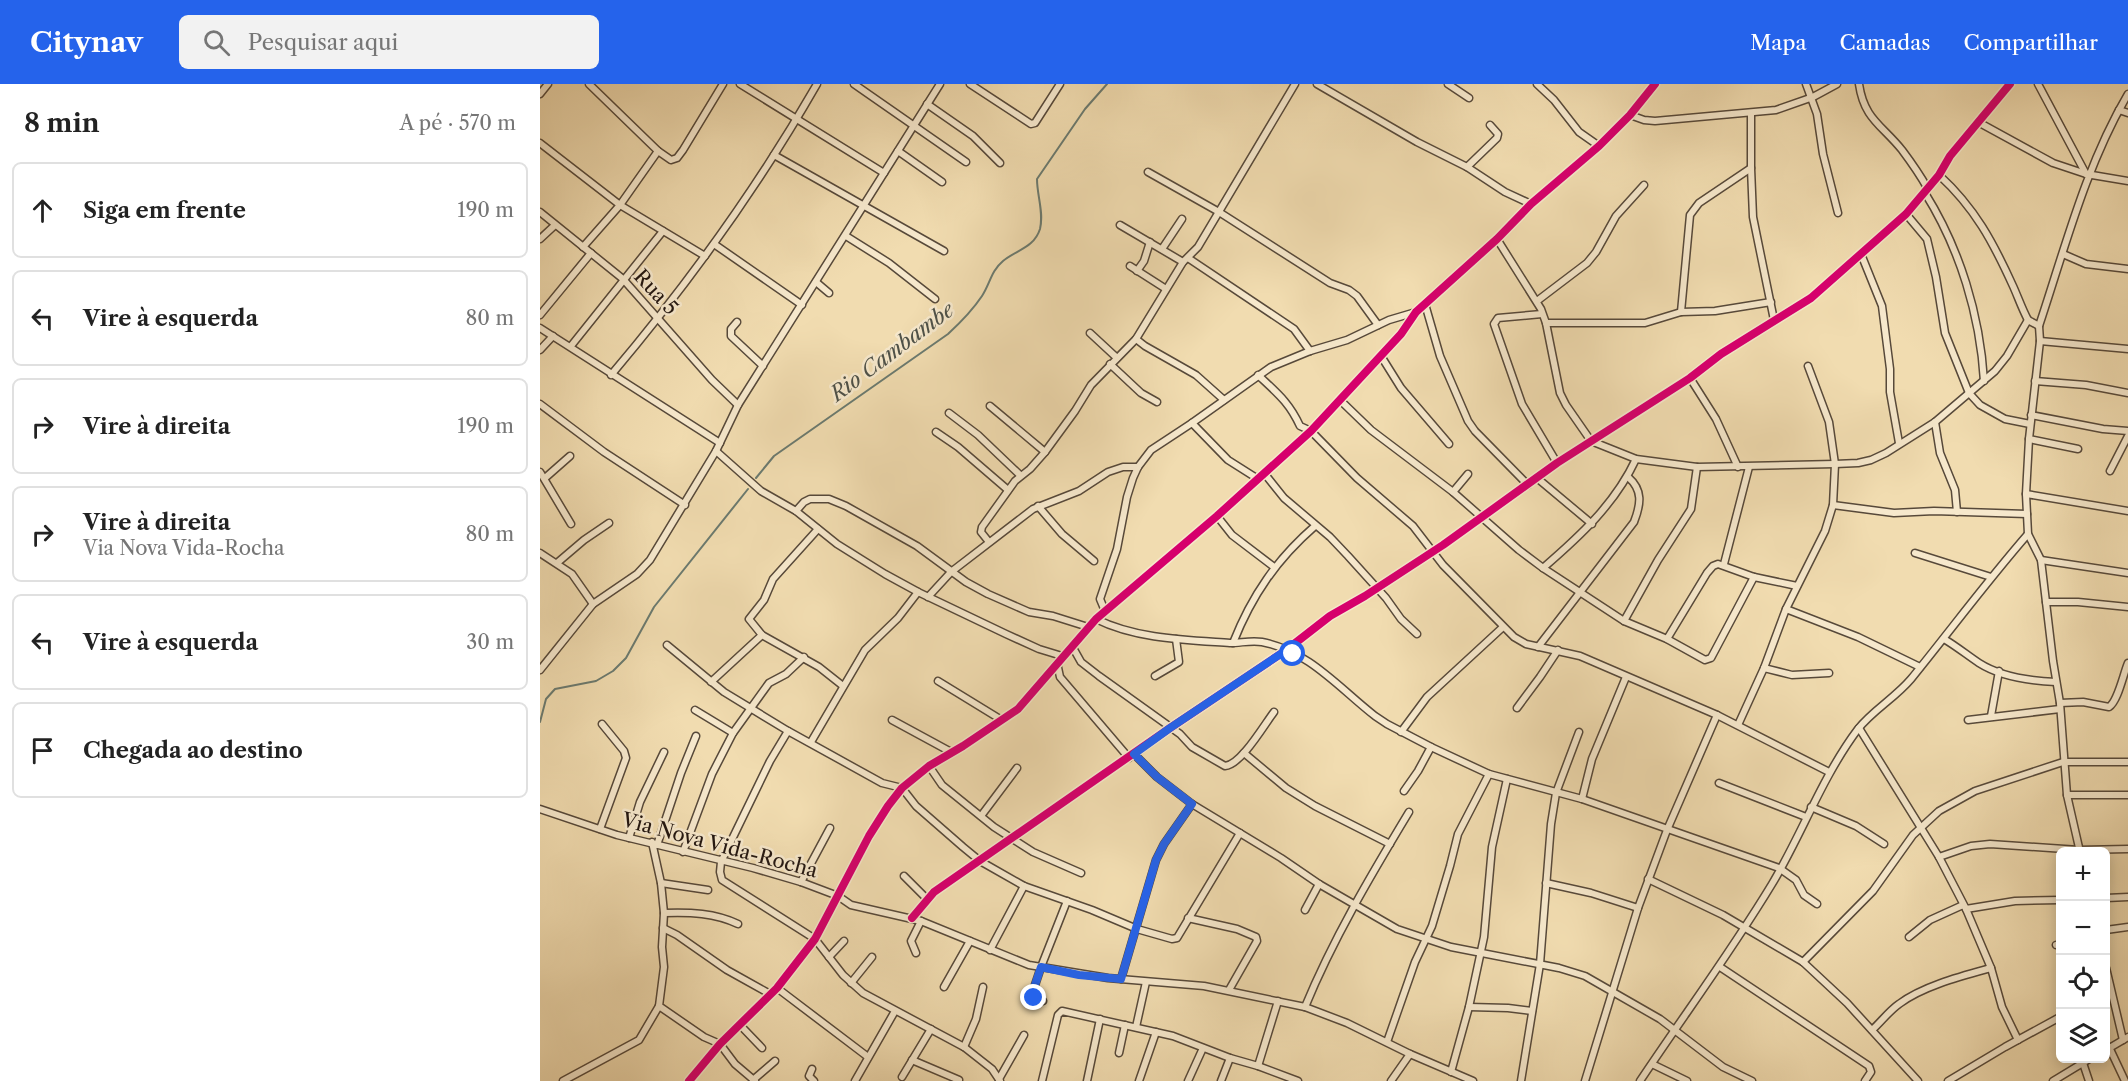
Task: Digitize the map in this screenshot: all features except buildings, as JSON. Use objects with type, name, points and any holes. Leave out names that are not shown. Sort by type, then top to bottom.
[{"type":"street","points":[[540,94],[548,84]]},
{"type":"street","points":[[589,84],[658,151],[671,160],[676,158],[723,84]]},
{"type":"street","points":[[740,84],[884,173]]},
{"type":"street","points":[[612,375],[659,318],[705,256],[774,155],[817,84]]},
{"type":"street","points":[[854,84],[966,162]]},
{"type":"street","points":[[540,670],[593,604],[623,584],[651,560],[716,451],[738,405],[940,84]]},
{"type":"street","points":[[969,84],[1031,124],[1035,123],[1060,84]]},
{"type":"street","points":[[989,542],[980,530],[1020,475],[1030,469],[1045,452],[1091,385],[1136,339],[1166,289],[1219,212],[1295,84]]},
{"type":"street","points":[[1317,84],[1417,142],[1467,167],[1505,192],[1532,204]]},
{"type":"street","points":[[1448,84],[1469,98]]},
{"type":"street","points":[[1537,84],[1554,100],[1580,132],[1599,146]]},
{"type":"street","points":[[688,1081],[720,1044],[777,988],[815,939],[869,836],[902,788],[928,766],[1018,709],[1096,619],[1311,431],[1401,334],[1416,312],[1532,204],[1599,146],[1630,115],[1654,84]]},
{"type":"street","points":[[1806,84],[1813,98],[1838,213]]},
{"type":"street","points":[[1630,115],[1655,121],[1776,110],[1813,98],[1837,84]]},
{"type":"street","points":[[1859,84],[1863,103],[1877,125],[1900,147],[1949,237],[1969,295],[1981,348],[1984,381]]},
{"type":"street","points":[[912,918],[927,899],[1170,728],[1285,651],[1330,615],[1377,588],[1482,518],[1557,463],[1810,298],[1906,214],[1939,176],[1950,156],[2010,84]]},
{"type":"street","points":[[2038,84],[2088,174]]},
{"type":"street","points":[[2079,847],[2067,795],[2060,706],[2041,560],[2028,534],[2026,494],[2029,438],[2040,341],[2039,326],[2088,174],[2128,94]]},
{"type":"street","points":[[927,105],[973,136],[1000,164]]},
{"type":"street","points":[[2119,110],[2128,113]]},
{"type":"street","points":[[1751,112],[1753,218],[1774,320]]},
{"type":"street","points":[[1978,122],[2053,163],[2088,174],[2128,181]]},
{"type":"street","points":[[1467,167],[1497,138],[1498,134],[1490,125]]},
{"type":"street","points":[[540,144],[620,205],[705,256]]},
{"type":"street","points":[[584,247],[620,205],[658,151]]},
{"type":"street","points":[[898,151],[942,182]]},
{"type":"street","points":[[774,155],[944,251]]},
{"type":"street","points":[[1681,312],[1690,215],[1699,203],[1751,168]]},
{"type":"street","points":[[1148,172],[1219,212],[1330,283],[1349,290],[1358,296],[1378,325]]},
{"type":"street","points":[[1939,176],[1960,194],[1976,217],[1991,240],[2028,320],[2039,326]]},
{"type":"street","points":[[1537,301],[1587,263],[1596,252],[1616,216],[1644,185]]},
{"type":"street","name":"Rua 5","points":[[540,212],[554,226],[623,279],[712,380],[738,405]]},
{"type":"street","points":[[1906,214],[1928,239],[1936,277],[1940,315],[1969,393],[1990,412],[2005,419],[2031,424]]},
{"type":"street","points":[[1161,249],[1182,219]]},
{"type":"street","points":[[1120,225],[1185,260],[1294,329],[1310,351]]},
{"type":"street","points":[[540,239],[554,226]]},
{"type":"street","points":[[571,346],[663,231]]},
{"type":"street","points":[[846,236],[889,263],[935,299]]},
{"type":"street","points":[[1497,239],[1537,301],[1546,323],[1560,393],[1566,405],[1591,441],[1636,459],[1697,467],[1835,464],[1871,460],[1935,422],[1984,381],[2007,357],[2028,320]]},
{"type":"street","points":[[1137,271],[1144,261],[1150,242]]},
{"type":"street","points":[[714,243],[802,305]]},
{"type":"street","points":[[540,315],[591,253]]},
{"type":"street","points":[[1861,254],[1882,306],[1890,369],[1890,392],[1899,443]]},
{"type":"street","points":[[2063,254],[2086,264],[2128,269]]},
{"type":"street","points":[[1130,266],[1166,289]]},
{"type":"street","points":[[816,282],[829,293]]},
{"type":"street","points":[[1546,323],[1645,322],[1681,312],[1715,311],[1771,302]]},
{"type":"street","points":[[1425,304],[1440,356],[1468,421],[1528,485]]},
{"type":"street","points":[[1105,611],[1100,599],[1118,549],[1127,497],[1138,467],[1151,450],[1271,367],[1416,312]]},
{"type":"street","points":[[1542,314],[1498,318],[1494,324],[1522,404],[1557,463]]},
{"type":"street","points":[[737,322],[731,329],[731,336],[763,366]]},
{"type":"street","points":[[540,328],[720,443]]},
{"type":"street","points":[[1090,333],[1117,358]]},
{"type":"street","points":[[540,350],[553,336]]},
{"type":"street","points":[[1136,339],[1196,375],[1224,400]]},
{"type":"street","points":[[2040,341],[2128,349]]},
{"type":"street","points":[[1381,356],[1401,388],[1449,444]]},
{"type":"street","points":[[1110,364],[1142,393],[1157,402]]},
{"type":"street","points":[[1738,725],[1764,668],[1786,609],[1825,531],[1833,505],[1835,464],[1826,411],[1808,366]]},
{"type":"street","points":[[1258,375],[1287,402],[1300,426],[1311,431],[1358,478],[1413,526],[1432,551],[1514,637],[1526,644],[1580,656],[1717,715],[1829,772]]},
{"type":"street","points":[[1690,378],[1716,419],[1738,467]]},
{"type":"street","points":[[2035,381],[2086,385],[2128,393]]},
{"type":"street","points":[[1340,400],[1398,452],[1453,492],[1543,568],[1624,621],[1667,639],[1705,660],[1711,658],[1754,576]]},
{"type":"street","points":[[540,404],[604,452],[685,505]]},
{"type":"street","points":[[990,406],[1045,452]]},
{"type":"street","points":[[949,413],[978,435],[1020,475]]},
{"type":"street","points":[[2031,415],[2103,429],[2128,431]]},
{"type":"street","points":[[1935,422],[1940,453],[1955,490],[1957,512]]},
{"type":"street","points":[[1192,423],[1228,460],[1258,478]]},
{"type":"street","points":[[936,432],[958,447],[1008,490]]},
{"type":"street","points":[[2110,471],[2128,436]]},
{"type":"street","points":[[2029,438],[2078,449]]},
{"type":"street","points":[[716,451],[761,491],[796,511],[837,544],[918,592],[1039,649],[1062,656]]},
{"type":"street","points":[[570,456],[542,475],[571,524]]},
{"type":"street","points":[[1543,568],[1592,524],[1628,477],[1636,459]]},
{"type":"street","points":[[928,597],[951,572],[1038,506],[1079,491],[1108,472],[1123,467],[1138,467]]},
{"type":"street","points":[[1624,621],[1658,560],[1691,509],[1697,467]]},
{"type":"street","points":[[1724,564],[1749,467]]},
{"type":"street","points":[[1264,473],[1284,498],[1330,537],[1377,588],[1401,619],[1417,633]]},
{"type":"street","points":[[1453,492],[1468,474]]},
{"type":"street","points":[[1538,647],[1626,534],[1639,508],[1638,489],[1628,477]]},
{"type":"street","points":[[1538,478],[1592,524]]},
{"type":"street","points":[[2026,494],[2128,511]]},
{"type":"street","points":[[796,511],[810,499],[829,499],[846,506],[917,546],[966,582],[1029,612],[1053,616],[1088,627]]},
{"type":"street","points":[[1833,505],[1894,513],[1934,511],[2027,514]]},
{"type":"street","points":[[1038,506],[1062,534],[1094,561]]},
{"type":"street","points":[[1216,516],[1232,535],[1274,567]]},
{"type":"street","points":[[557,563],[609,523]]},
{"type":"street","points":[[1233,643],[1249,605],[1274,567],[1294,544],[1315,526]]},
{"type":"street","points":[[818,529],[773,579],[764,600],[748,619],[762,635],[804,657],[843,686]]},
{"type":"street","points":[[1640,1081],[1720,967],[1773,882],[1829,772],[1859,728],[1904,687],[2028,534]]},
{"type":"street","points":[[540,553],[572,574],[593,604]]},
{"type":"street","points":[[1916,553],[1991,577]]},
{"type":"street","points":[[2041,560],[2128,573]]},
{"type":"street","points":[[1667,639],[1713,566],[1724,564],[1754,576],[1797,586]]},
{"type":"street","points":[[811,742],[865,651],[898,618],[918,592]]},
{"type":"street","points":[[2046,602],[2079,602],[2128,607]]},
{"type":"street","points":[[1786,609],[1858,637],[1920,667]]},
{"type":"street","points":[[1096,619],[1111,627],[1176,639],[1233,643],[1263,642],[1307,659],[1375,716],[1431,747],[1489,774],[1582,799],[1779,868],[1796,880],[1804,895],[1817,904]]},
{"type":"street","points":[[1401,732],[1427,697],[1503,627]]},
{"type":"street","points":[[711,682],[762,635]]},
{"type":"street","points":[[1155,676],[1179,662],[1176,639]]},
{"type":"street","points":[[1944,639],[1981,664],[1999,671],[2033,681],[2056,682]]},
{"type":"street","points":[[666,645],[681,655],[711,682],[750,708],[882,783],[902,788],[916,806],[980,861],[1024,886],[1137,929],[1174,940],[1240,833]]},
{"type":"street","points":[[1072,646],[1081,662],[1192,747],[1225,766],[1231,766],[1244,753],[1274,712]]},
{"type":"street","points":[[1517,708],[1558,650]]},
{"type":"street","points":[[683,852],[712,774],[733,733],[769,683],[786,674],[804,657]]},
{"type":"street","points":[[1057,663],[1060,677],[1132,756],[1192,804],[1319,884],[1397,929],[1426,940],[1571,971],[1612,991],[1659,1019],[1722,1067],[1752,1081]]},
{"type":"street","points":[[1968,720],[2083,702],[2109,707],[2116,700],[2128,663]]},
{"type":"street","points":[[1764,668],[1792,675],[1829,673]]},
{"type":"street","points":[[1991,716],[1999,671]]},
{"type":"street","points":[[1582,799],[1592,759],[1626,677]]},
{"type":"street","points":[[938,681],[1000,719]]},
{"type":"street","points":[[694,710],[733,733]]},
{"type":"street","points":[[1585,1081],[1648,879],[1717,715]]},
{"type":"street","points":[[892,720],[951,752]]},
{"type":"street","points":[[600,829],[626,758],[624,751],[602,724]]},
{"type":"street","points":[[1859,728],[1922,827],[1965,907],[2018,1040]]},
{"type":"street","points":[[788,730],[770,761],[721,862],[722,880],[815,939],[851,983],[863,993],[964,1047],[992,1069],[1000,1080],[1024,1035]]},
{"type":"street","points":[[1521,1081],[1540,964],[1556,793],[1579,732]]},
{"type":"street","points":[[563,1081],[639,1040],[659,1006],[664,967],[664,913],[662,883],[655,844],[696,736]]},
{"type":"street","points":[[1404,791],[1431,747]]},
{"type":"street","points":[[629,838],[640,802],[664,752]]},
{"type":"street","points":[[1244,753],[1276,781],[1315,806],[1390,844]]},
{"type":"street","points":[[1803,962],[1873,891],[1913,835],[1939,811],[1975,791],[2063,762],[2128,762]]},
{"type":"street","points":[[928,766],[942,785],[1012,840],[1081,873]]},
{"type":"street","points":[[981,816],[1017,768]]},
{"type":"street","points":[[1387,1042],[1415,962],[1426,940],[1458,834],[1489,774]]},
{"type":"street","points":[[1451,1072],[1469,1007],[1480,953],[1487,913],[1492,847],[1507,778]]},
{"type":"street","points":[[1719,783],[1806,818]]},
{"type":"street","points":[[2067,795],[2128,795]]},
{"type":"street","points":[[1121,979],[1156,860],[1164,844],[1192,804]]},
{"type":"street","points":[[1811,807],[1856,826],[1884,844]]},
{"type":"street","name":"Via Nova Vida-Rocha","points":[[540,809],[629,838],[801,882],[838,896],[851,904],[912,918],[990,950],[1041,967],[1079,975],[1229,990],[1305,1007],[1473,1081]]},
{"type":"street","points":[[1305,1007],[1356,904],[1409,812]]},
{"type":"street","points":[[801,882],[830,828]]},
{"type":"street","points":[[1939,857],[1971,846],[1990,844],[2056,849]]},
{"type":"street","points":[[2110,850],[2128,849]]},
{"type":"street","points":[[904,876],[927,899]]},
{"type":"street","points":[[1648,879],[1689,897],[1803,962],[1823,979],[1918,1081]]},
{"type":"street","points":[[662,883],[708,890]]},
{"type":"street","points":[[1546,883],[1591,893],[1638,908]]},
{"type":"street","points":[[1305,910],[1319,884]]},
{"type":"street","points":[[990,950],[1024,886]]},
{"type":"street","points":[[2110,898],[2128,897]]},
{"type":"street","points":[[1909,937],[1930,920],[1965,907],[2015,901],[2056,900]]},
{"type":"street","points":[[1043,1001],[1034,998],[1032,994],[1067,901]]},
{"type":"street","points":[[664,913],[689,912],[715,916],[738,924]]},
{"type":"street","points":[[1188,918],[1237,929],[1253,934],[1257,939],[1229,990]]},
{"type":"street","points":[[916,953],[911,942],[921,921]]},
{"type":"street","points":[[2110,929],[2128,927]]},
{"type":"street","points":[[663,928],[677,935],[727,970],[770,994]]},
{"type":"street","points":[[829,957],[844,941]]},
{"type":"street","points":[[944,987],[970,941]]},
{"type":"street","points":[[851,983],[872,957]]},
{"type":"street","points":[[1720,967],[1869,1066],[1871,1072],[1865,1081]]},
{"type":"street","points":[[1872,1030],[1899,1003],[1944,982],[1991,968]]},
{"type":"street","points":[[1136,1027],[1146,982]]},
{"type":"street","points":[[964,1047],[976,1019],[983,987]]},
{"type":"street","points":[[777,988],[868,1058]]},
{"type":"street","points":[[2110,995],[2125,1039],[2110,1046]]},
{"type":"street","points":[[1258,1066],[1278,1001]]},
{"type":"street","points":[[659,1006],[704,1038],[720,1044],[735,1064],[754,1080],[775,1061]]},
{"type":"street","points":[[1469,1007],[1533,1011]]},
{"type":"street","points":[[855,1081],[895,1011]]},
{"type":"street","points":[[1042,1081],[1058,1015],[1062,1011],[1069,1011],[1179,1038],[1298,1081]]},
{"type":"street","points":[[1087,1081],[1100,1020]]},
{"type":"street","points":[[1948,1081],[2056,1020]]},
{"type":"street","points":[[740,1024],[762,1048]]},
{"type":"street","points":[[1119,1053],[1125,1025]]},
{"type":"street","points":[[902,1077],[931,1029]]},
{"type":"street","points":[[1139,1081],[1156,1032]]},
{"type":"street","points":[[1188,1081],[1203,1048]]},
{"type":"street","points":[[1391,1081],[1410,1054]]},
{"type":"street","points":[[2110,1054],[2125,1081]]},
{"type":"street","points":[[1221,1081],[1230,1058]]},
{"type":"street","points":[[912,1060],[959,1080]]},
{"type":"street","points":[[2053,1081],[2083,1063],[2089,1081]]},
{"type":"street","points":[[1652,1064],[1687,1081]]},
{"type":"street","points":[[812,1069],[809,1076],[814,1081]]},
{"type":"waterway","name":"Rio Cambambe","points":[[756,478],[774,456],[948,334],[974,307],[999,265],[1034,240],[1040,229],[1041,216],[1037,179],[1085,109],[1107,84]]},
{"type":"waterway","name":"Rio Cambambe","points":[[540,722],[546,699],[555,689],[596,681],[613,671],[626,658],[654,607],[748,489]]},
{"type":"cycle path","points":[[689,1081],[720,1044],[777,988],[815,939],[869,836],[902,788],[929,766],[1018,709],[1096,619],[1217,516],[1311,431],[1401,334],[1416,312],[1497,239],[1531,204],[1599,146],[1630,115],[1655,84]]},
{"type":"cycle path","points":[[912,918],[934,892],[1285,651],[1330,616],[1443,545],[1557,463],[1690,378],[1721,354],[1811,298],[1906,214],[1939,175],[1950,156],[2010,84]]},
{"type":"route","points":[[1034,998],[1032,994],[1041,967],[1079,975],[1121,979],[1156,860],[1164,844],[1192,804],[1157,777],[1134,754],[1285,651],[1293,654]]}]
